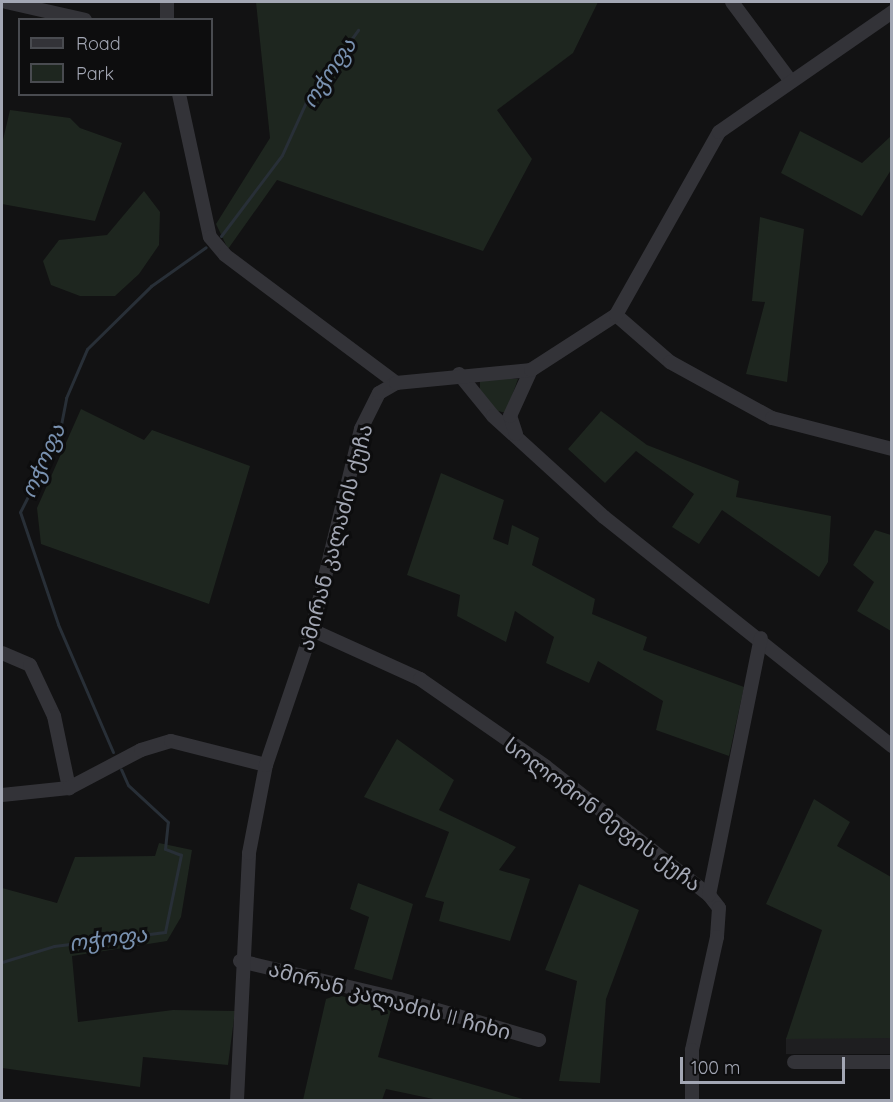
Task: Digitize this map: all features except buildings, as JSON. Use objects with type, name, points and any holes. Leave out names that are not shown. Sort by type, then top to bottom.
[{"type":"street","points":[[6,2],[76,18]]},
{"type":"street","points":[[167,2],[167,18]]},
{"type":"street","points":[[732,2],[790,80]]},
{"type":"street","points":[[179,96],[210,237],[225,255],[396,383],[459,374],[531,370],[616,315],[719,132],[790,80],[891,12]]},
{"type":"street","points":[[616,315],[670,362],[772,418],[891,449]]},
{"type":"street","points":[[517,437],[510,416],[531,370]]},
{"type":"street","points":[[459,374],[517,437],[604,517],[760,638],[891,746]]},
{"type":"street","name":"ამირან კალაძის ქუჩა","points":[[237,1101],[240,961],[249,853],[266,765],[312,630],[361,429],[379,393],[396,383]]},
{"type":"street","name":"სოლომონ მეფის ქუჩა","points":[[312,630],[420,679],[545,766],[709,895],[719,908],[692,1050],[692,1101]]},
{"type":"street","points":[[709,895],[760,638]]},
{"type":"street","points":[[2,653],[30,665],[54,716],[69,788]]},
{"type":"street","points":[[2,795],[69,788],[141,750],[171,741],[266,765]]},
{"type":"street","name":"ამირან კალაძის II ჩიხი","points":[[240,961],[400,999],[539,1040]]},
{"type":"street","points":[[794,1062],[891,1062]]},
{"type":"shaded area","points":[[786,1038],[891,1038],[891,1054],[786,1054]]},
{"type":"green space","points":[[256,2],[598,2],[573,53],[497,110],[532,159],[483,251],[277,180],[228,249],[216,224],[270,138]]},
{"type":"green space","points":[[10,110],[70,118],[80,128],[122,143],[95,221],[2,204],[2,144]]},
{"type":"green space","points":[[800,131],[862,163],[891,136],[891,170],[862,216],[781,173]]},
{"type":"green space","points":[[144,191],[160,212],[159,245],[139,274],[115,296],[80,296],[51,285],[43,261],[59,240],[107,235]]},
{"type":"green space","points":[[760,217],[804,229],[787,382],[746,374],[765,302],[752,301]]},
{"type":"green space","points":[[518,379],[506,413],[494,410],[480,393],[480,381]]},
{"type":"green space","points":[[81,409],[144,440],[152,430],[250,466],[209,604],[41,544],[37,508]]},
{"type":"green space","points":[[601,411],[647,445],[739,481],[736,497],[831,516],[828,562],[819,577],[722,510],[699,544],[672,527],[694,494],[636,451],[605,483],[568,449]]},
{"type":"green space","points":[[441,473],[504,500],[493,539],[508,545],[512,525],[539,538],[532,565],[595,599],[592,614],[647,637],[643,650],[744,687],[729,756],[656,730],[663,701],[598,661],[589,683],[546,663],[554,637],[515,611],[506,642],[457,616],[460,595],[407,575]]},
{"type":"green space","points":[[875,530],[891,535],[891,631],[857,611],[874,582],[853,565]]},
{"type":"green space","points":[[397,739],[454,780],[439,810],[516,847],[499,870],[530,879],[510,941],[439,921],[444,902],[425,897],[449,832],[364,797]]},
{"type":"green space","points":[[814,799],[850,822],[837,846],[891,877],[891,1038],[786,1039],[822,930],[766,904]]},
{"type":"green space","points":[[159,843],[192,850],[181,917],[167,941],[72,956],[78,1022],[173,1010],[235,1011],[228,1065],[143,1057],[140,1087],[2,1068],[2,888],[57,903],[75,857],[155,856]]},
{"type":"green space","points":[[358,883],[413,904],[392,980],[354,969],[369,917],[350,909]]},
{"type":"green space","points":[[579,884],[639,910],[606,999],[600,1083],[559,1081],[577,981],[545,970]]},
{"type":"green space","points":[[338,995],[391,1010],[378,1057],[526,1100],[438,1100],[386,1089],[382,1100],[303,1100],[326,999]]},
{"type":"waterway","name":"ოჭოფა","points":[[221,236],[282,155],[306,102],[358,30]]},
{"type":"waterway","name":"ოჭოფა","points":[[113,752],[58,624],[20,512],[59,435],[66,398],[87,349],[151,286],[206,247]]},
{"type":"waterway","name":"ოჭოფა","points":[[2,962],[54,946],[165,932],[181,855],[165,849],[168,822],[128,785],[121,769]]}]
